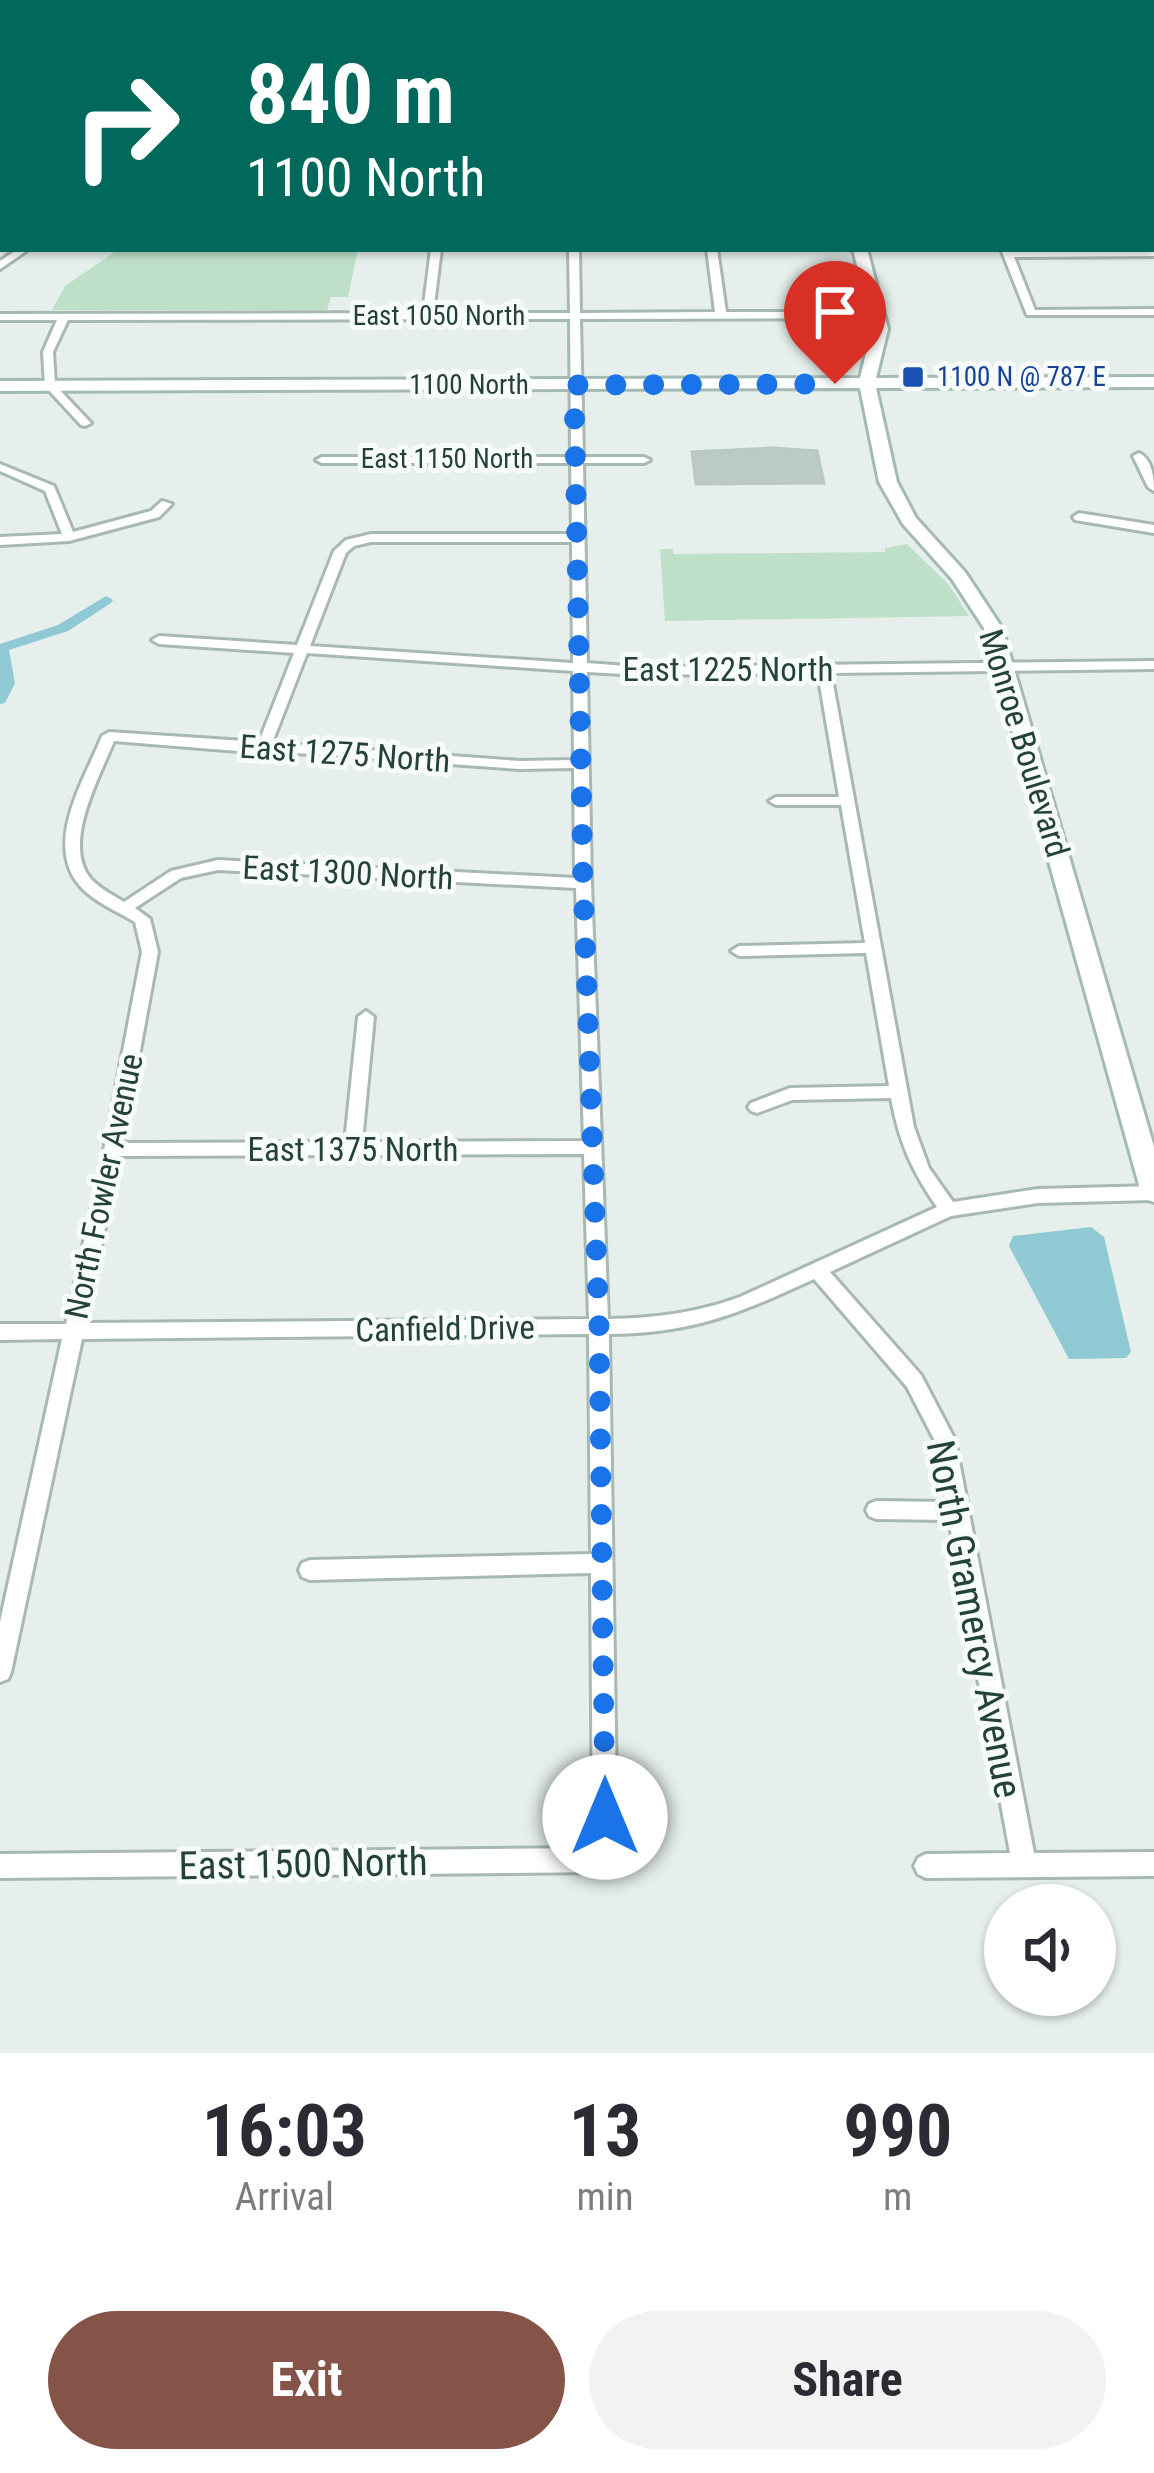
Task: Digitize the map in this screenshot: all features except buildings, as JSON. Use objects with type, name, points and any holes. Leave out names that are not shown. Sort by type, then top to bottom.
[{"type":"street","points":[[428,316],[436,252]]},
{"type":"street","points":[[310,1570],[603,1563],[583,883],[583,669],[575,538],[574,252]]},
{"type":"street","points":[[712,252],[721,316]]},
{"type":"street","name":"Monroe Boulevard","points":[[861,252],[880,329],[867,384],[888,482],[909,520],[980,603],[1006,666],[1154,1192]]},
{"type":"street","points":[[1154,253],[1008,252],[1031,313],[1154,312]]},
{"type":"street","name":"East 1050 North","points":[[0,317],[878,315]]},
{"type":"street","points":[[64,317],[48,352],[50,386],[86,423]]},
{"type":"street","name":"1100 North","points":[[0,386],[1154,382]]},
{"type":"street","points":[[1139,455],[1154,488]]},
{"type":"street","name":"East 1150 North","points":[[322,460],[644,460]]},
{"type":"street","points":[[0,467],[50,489],[69,537]]},
{"type":"street","points":[[0,542],[69,537],[155,514],[166,504]]},
{"type":"street","points":[[1079,517],[1154,530]]},
{"type":"street","points":[[263,748],[340,551],[350,543],[371,538],[575,538]]},
{"type":"street","name":"East 1225 North","points":[[159,640],[583,669],[1154,665]]},
{"type":"street","points":[[824,669],[898,1092],[921,1170],[948,1210]]},
{"type":"street","name":"East 1275 North","points":[[109,736],[520,765],[582,764]]},
{"type":"street","name":"North Fowler Avenue","points":[[0,1672],[113,1150],[150,952],[142,919],[84,881],[73,860],[74,832],[109,736]]},
{"type":"street","points":[[776,801],[845,801]]},
{"type":"street","name":"East 1300 North","points":[[125,908],[176,874],[218,865],[583,883]]},
{"type":"street","points":[[739,951],[872,948]]},
{"type":"street","points":[[353,1149],[366,1017]]},
{"type":"street","points":[[757,1107],[790,1094],[898,1092]]},
{"type":"street","name":"East 1375 North","points":[[113,1150],[592,1147]]},
{"type":"street","name":"Canfield Drive","points":[[0,1332],[654,1326],[710,1316],[948,1210],[1038,1196],[1154,1192]]},
{"type":"street","name":"North Gramercy Avenue","points":[[817,1270],[914,1381],[945,1440],[1024,1865]]},
{"type":"street","points":[[876,1510],[958,1511]]},
{"type":"street","name":"East 1500 North","points":[[0,1866],[605,1860],[603,1563]]},
{"type":"street","points":[[926,1866],[1154,1864]]},
{"type":"green space","points":[[115,252],[357,252],[348,297],[331,297],[327,310],[52,310],[65,286]]},
{"type":"green space","points":[[907,544],[949,585],[969,616],[665,621],[660,549],[673,549],[673,554],[885,552],[885,548]]},
{"type":"water","points":[[1091,1227],[1104,1237],[1131,1352],[1126,1358],[1069,1359],[1009,1246],[1013,1236]]},
{"type":"waterway","points":[[0,700],[8,683],[1,648],[63,628],[106,600]]},
{"type":"place","name":"1100 N @ 787 E","points":[[913,377]]},
{"type":"route","points":[[605,1817],[599,1326],[583,883],[583,669],[575,538],[574,385],[835,384]]}]
